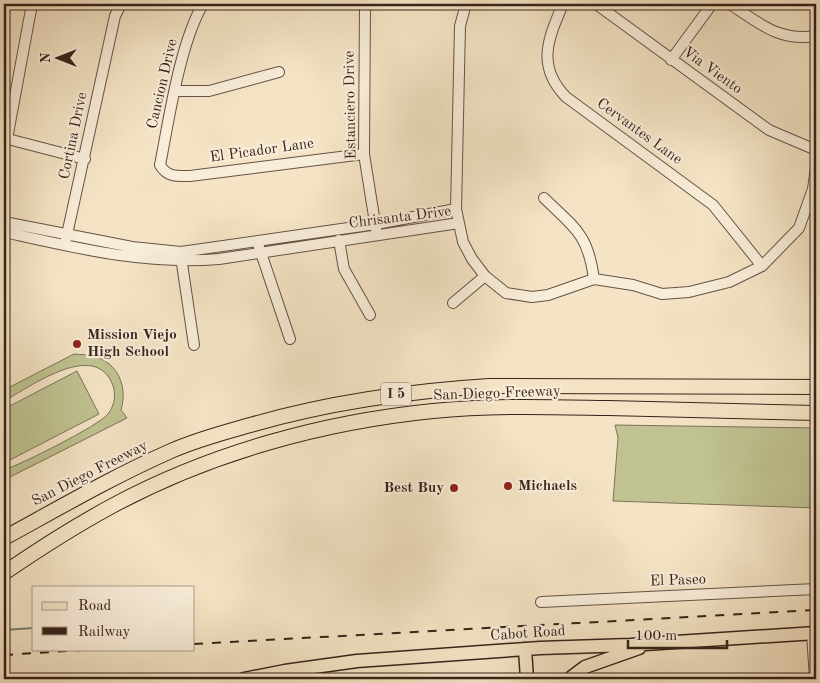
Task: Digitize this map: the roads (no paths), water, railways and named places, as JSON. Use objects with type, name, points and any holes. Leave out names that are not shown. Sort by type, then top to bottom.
[{"type":"highway","name":"San Diego Freeway","points":[[4,538],[87,492],[172,450],[220,433],[330,404],[439,389],[488,386],[816,387]]},
{"type":"highway","name":"San Diego Freeway","points":[[4,573],[61,535],[114,505],[169,479],[276,441],[352,423],[432,411],[492,407],[816,413]]},
{"type":"main road","name":"Cabot Road","points":[[244,679],[330,664],[526,649],[647,644],[814,633]]},
{"type":"main road","points":[[569,679],[585,667],[602,659],[629,653],[647,644]]},
{"type":"main road","points":[[526,649],[526,679]]},
{"type":"street","points":[[32,4],[5,138],[85,159]]},
{"type":"street","name":"Cortina Drive","points":[[66,240],[116,16],[121,4]]},
{"type":"street","name":"Cancion Drive","points":[[164,172],[160,164],[175,91],[191,32],[203,4]]},
{"type":"street","name":"Estanciero Drive","points":[[365,4],[364,154],[378,235]]},
{"type":"street","points":[[459,223],[456,209],[460,26],[466,4]]},
{"type":"street","name":"Cervantes Lane","points":[[563,4],[547,48],[546,62],[556,87],[566,97],[713,205],[762,266]]},
{"type":"street","name":"Via Viento","points":[[596,4],[769,130],[816,150]]},
{"type":"street","points":[[671,60],[712,4]]},
{"type":"street","points":[[730,4],[770,30],[798,39],[816,36]]},
{"type":"street","points":[[175,91],[209,91],[279,72]]},
{"type":"street","name":"El Picador Lane","points":[[164,172],[172,176],[190,176],[364,154]]},
{"type":"street","name":"Chrisanta Drive","points":[[4,222],[134,258],[261,253],[459,223],[463,242],[472,259],[486,276],[506,293],[532,297],[548,295],[594,279],[634,284],[662,294],[689,292],[729,282],[762,266],[799,228],[813,189],[816,168]]},
{"type":"street","points":[[544,198],[582,235],[591,256],[594,279]]},
{"type":"street","name":"Chrisanta Drive","points":[[181,257],[257,242],[376,224],[456,209]]},
{"type":"street","name":"Chrisanta Drive","points":[[4,232],[66,240]]},
{"type":"street","points":[[339,240],[344,269],[370,315]]},
{"type":"street","points":[[257,242],[290,339]]},
{"type":"street","points":[[181,257],[194,345]]},
{"type":"street","points":[[453,303],[486,276]]},
{"type":"street","name":"El Paseo","points":[[541,602],[816,589]]},
{"type":"street","points":[[814,633],[814,679]]},
{"type":"waterway","points":[[4,630],[32,628]]},
{"type":"railway","points":[[195,644],[816,610]]},
{"type":"railway","points":[[4,655],[82,650]]},
{"type":"place","name":"Mission Viejo High School","points":[[77,344]]},
{"type":"place","name":"Michaels","points":[[508,486]]},
{"type":"place","name":"Best Buy","points":[[454,488]]}]
